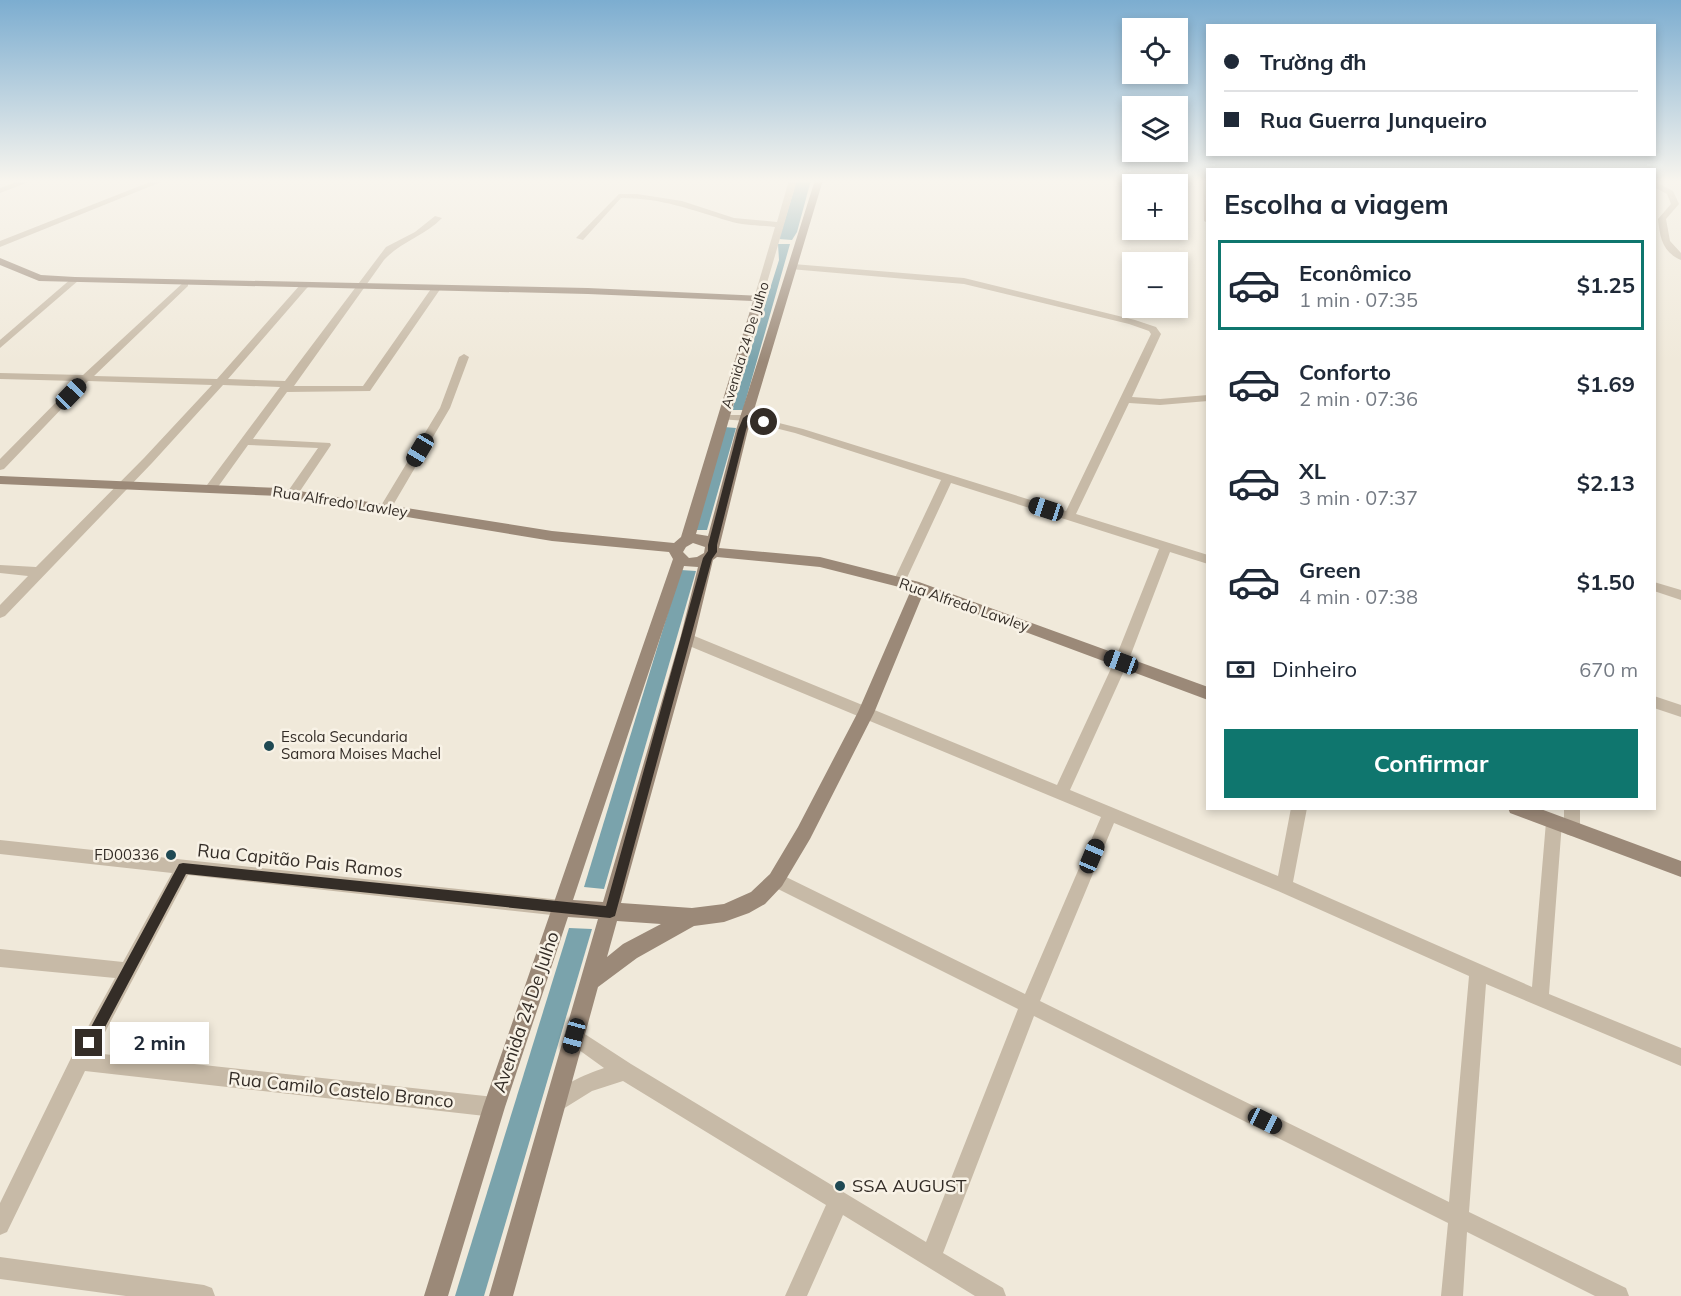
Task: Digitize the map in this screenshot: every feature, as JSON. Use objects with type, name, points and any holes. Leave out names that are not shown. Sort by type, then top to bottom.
[{"type":"street","points":[[211,488],[389,249],[405,240]]},
{"type":"street","name":"Avenida 24 De Julho","points":[[436,1296],[494,1107],[681,549],[776,240]]},
{"type":"street","points":[[501,1296],[687,639],[747,418],[801,240]]},
{"type":"street","points":[[1664,240],[1667,246],[1681,257]]},
{"type":"street","points":[[0,261],[39,278],[75,280],[759,298]]},
{"type":"street","points":[[793,267],[964,281],[1145,325],[1153,329],[1154,340],[1069,516]]},
{"type":"street","points":[[0,345],[75,280]]},
{"type":"street","points":[[0,466],[85,379],[184,284]]},
{"type":"street","points":[[0,613],[126,485],[303,287]]},
{"type":"street","points":[[0,376],[220,382],[366,389],[435,288]]},
{"type":"street","points":[[385,509],[445,408],[464,357]]},
{"type":"street","points":[[1124,400],[1178,401],[1206,398]]},
{"type":"street","points":[[723,417],[747,418],[799,431],[1206,560]]},
{"type":"street","points":[[246,442],[326,445],[292,494]]},
{"type":"street","points":[[899,582],[948,478]]},
{"type":"street","name":"Rua Alfredo Lawley","points":[[0,480],[211,488],[292,494],[552,536],[681,549]]},
{"type":"street","points":[[702,538],[711,552],[693,563],[681,549],[702,538]]},
{"type":"street","points":[[1061,794],[1121,662],[1166,547]]},
{"type":"street","name":"Rua Alfredo Lawley","points":[[711,552],[820,562],[919,587],[1206,693]]},
{"type":"street","points":[[0,568],[38,572]]},
{"type":"street","points":[[1656,586],[1681,595]]},
{"type":"street","points":[[561,908],[692,917],[724,913],[758,898],[776,880],[804,833],[866,713],[919,587]]},
{"type":"street","points":[[687,639],[1284,886],[1540,999],[1681,1057]]},
{"type":"street","points":[[1656,703],[1681,711]]},
{"type":"street","points":[[1284,886],[1299,810]]},
{"type":"street","points":[[1521,810],[1681,869]]},
{"type":"street","points":[[1572,810],[1572,829]]},
{"type":"street","points":[[931,1257],[1029,1005],[1110,814]]},
{"type":"street","points":[[1540,999],[1554,822]]},
{"type":"street","name":"Rua Capitão Pais Ramos","points":[[0,847],[561,908]]},
{"type":"street","points":[[0,1225],[126,971],[183,868]]},
{"type":"street","points":[[776,880],[1618,1296]]},
{"type":"street","points":[[590,981],[630,951],[692,917]]},
{"type":"street","points":[[0,958],[126,971]]},
{"type":"street","points":[[1452,1296],[1478,970]]},
{"type":"street","points":[[574,1036],[624,1071],[838,1203],[995,1296]]},
{"type":"street","name":"Rua Camilo Castelo Branco","points":[[80,1061],[494,1107]]},
{"type":"street","points":[[555,1104],[587,1083],[624,1071]]},
{"type":"street","points":[[796,1296],[838,1203]]},
{"type":"street","points":[[0,1268],[204,1296]]},
{"type":"water","points":[[778,244],[790,244],[743,410],[732,410],[779,260]]},
{"type":"water","points":[[724,427],[736,428],[707,530],[696,530]]},
{"type":"water","points":[[681,570],[696,571],[604,889],[584,887]]},
{"type":"water","points":[[569,928],[592,929],[484,1296],[455,1296]]},
{"type":"place","name":"Escola Secundaria Samora Moises Machel","points":[[269,746]]},
{"type":"place","name":"FD00336","points":[[171,855]]},
{"type":"place","name":"SSA AUGUST","points":[[840,1186]]},
{"type":"route","points":[[89,1043],[183,868],[610,912],[687,639],[707,558],[713,552],[712,545],[742,430],[747,418],[764,422]]}]
